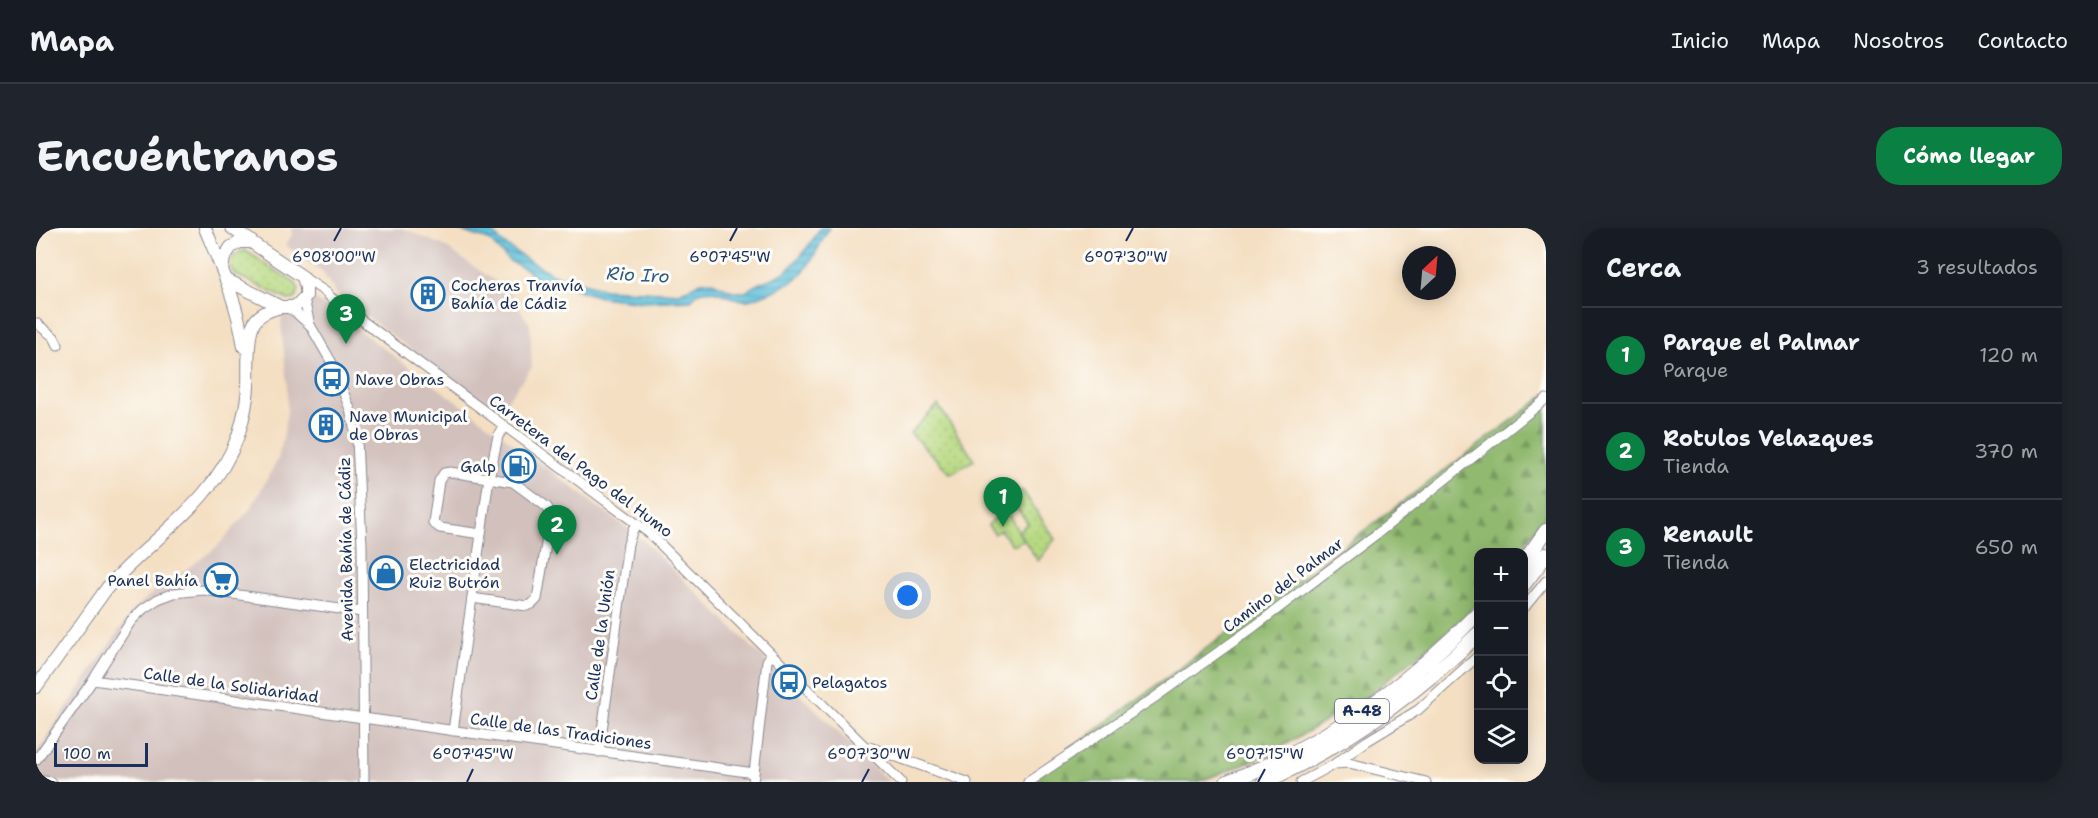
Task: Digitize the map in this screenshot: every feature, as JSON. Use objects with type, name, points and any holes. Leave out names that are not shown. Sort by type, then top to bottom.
[{"type":"highway","points":[[1528,556],[1546,531]]},
{"type":"highway","points":[[1528,579],[1546,555]]},
{"type":"highway","name":"A-48","points":[[1227,782],[1313,742],[1369,707],[1436,655],[1474,619]]},
{"type":"highway","name":"A-48","points":[[1264,782],[1321,753],[1378,718],[1427,682],[1474,639]]},
{"type":"main road","points":[[205,228],[239,316],[248,365]]},
{"type":"main road","points":[[36,687],[118,575],[189,511],[218,477],[231,453],[242,424],[247,401],[250,335],[254,322],[263,314],[297,305],[305,297],[306,288],[303,277],[232,228]]},
{"type":"main road","points":[[225,275],[224,258],[231,247],[245,241],[256,244]]},
{"type":"main road","points":[[225,275],[284,308]]},
{"type":"street","name":"Carretera del Pago del Humo","points":[[303,277],[638,524],[667,550],[778,667],[867,747],[901,782]]},
{"type":"street","points":[[305,297],[315,293],[329,296]]},
{"type":"street","name":"Avenida Bahía de Cádiz","points":[[305,297],[310,325]]},
{"type":"street","name":"Avenida Bahía de Cádiz","points":[[284,308],[294,311],[310,325],[332,363],[344,392],[357,440],[364,782]]},
{"type":"street","points":[[36,323],[54,337],[57,345]]},
{"type":"street","name":"Camino del Palmar","points":[[1028,782],[1145,704],[1255,626],[1378,533],[1546,399]]},
{"type":"street","points":[[453,731],[489,478],[498,435],[505,426]]},
{"type":"street","points":[[472,598],[527,606],[537,599],[551,517],[547,507],[513,482],[447,472],[439,478],[433,523],[436,526],[481,534]]},
{"type":"street","name":"Calle de la Unión","points":[[599,752],[628,544],[633,529],[638,524]]},
{"type":"street","points":[[1528,603],[1546,581]]},
{"type":"street","points":[[36,760],[93,680],[131,621],[158,599],[174,592],[203,590],[362,612]]},
{"type":"street","points":[[753,777],[769,658]]},
{"type":"street","points":[[1301,782],[1333,765],[1418,710],[1474,660]]},
{"type":"street","points":[[766,679],[778,667]]},
{"type":"street","name":"Calle de la Solidaridad","points":[[93,680],[364,718]]},
{"type":"street","name":"Calle de las Tradiciones","points":[[364,718],[753,777]]},
{"type":"street","points":[[867,747],[967,782]]},
{"type":"street","points":[[1333,765],[1349,763],[1426,782]]},
{"type":"street","points":[[36,780],[51,782]]},
{"type":"shaded area","points":[[292,228],[403,228],[444,246],[508,290],[530,325],[532,367],[497,414],[336,293],[323,273],[285,245],[292,235]]},
{"type":"shaded area","points":[[315,299],[644,541],[889,782],[36,782],[36,753],[133,610],[217,547],[251,508],[278,459],[283,439],[287,411],[287,386],[281,322],[283,314]]},
{"type":"green space","points":[[244,250],[295,283],[299,289],[295,299],[288,300],[234,274],[231,268],[233,256]]},
{"type":"green space","points":[[1546,395],[1546,515],[1522,548],[1474,548],[1474,606],[1463,619],[1366,697],[1268,755],[1198,782],[1043,782],[1035,776]]},
{"type":"green space","points":[[938,405],[974,460],[951,474],[910,433]]},
{"type":"green space","points":[[1023,491],[1055,539],[1038,561],[1018,531],[1028,523],[1011,500]]},
{"type":"green space","points":[[1005,508],[1023,540],[1015,544],[1011,544],[1000,530],[995,534],[988,525]]},
{"type":"water","points":[[451,228],[484,228],[494,233],[501,242],[554,275],[605,289],[679,293],[701,282],[710,281],[735,292],[746,292],[783,273],[803,252],[820,228],[829,228],[804,271],[789,283],[767,293],[748,300],[741,300],[719,292],[704,291],[691,300],[643,302],[600,297],[569,287],[552,289],[543,286],[526,269],[509,261],[489,240]]},
{"type":"place","name":"Cocheras Tranvía Bahía de Cádiz","points":[[428,294]]},
{"type":"place","name":"Renault","points":[[346,344]]},
{"type":"place","name":"Nave Obras","points":[[332,379]]},
{"type":"place","name":"Nave Municipal de Obras","points":[[326,425]]},
{"type":"place","name":"Galp","points":[[519,466]]},
{"type":"place","name":"Parque el Palmar","points":[[1003,527]]},
{"type":"place","name":"Rotulos Velazques","points":[[557,555]]},
{"type":"place","name":"Electricidad Ruiz Butrón","points":[[386,573]]},
{"type":"place","name":"Panel Bahía","points":[[221,580]]},
{"type":"place","name":"Pelagatos","points":[[789,682]]},
{"type":"water label","name":"Rio Iro","points":[[638,275]]}]
